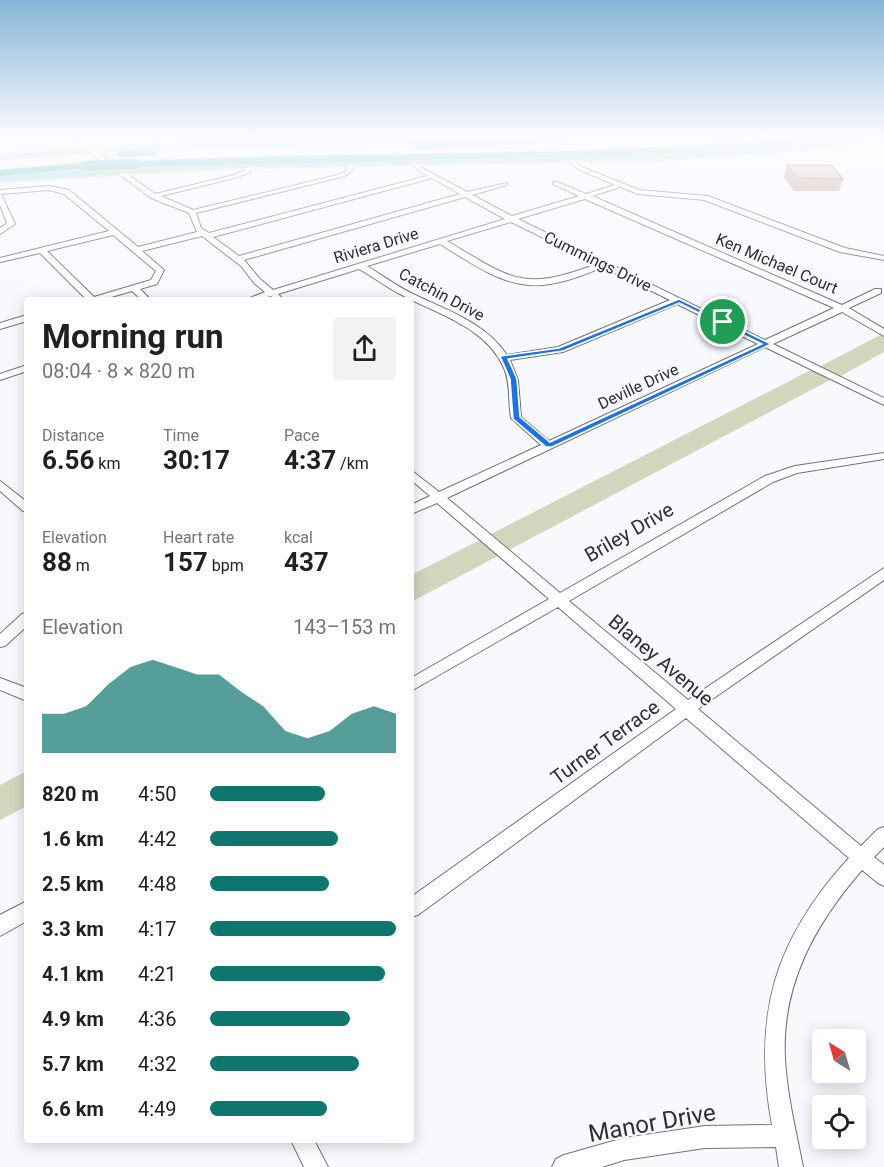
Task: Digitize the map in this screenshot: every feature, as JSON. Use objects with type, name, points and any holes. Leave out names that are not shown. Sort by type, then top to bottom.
[{"type":"street","points":[[0,231],[11,224],[1,205],[0,194],[21,191]]},
{"type":"street","points":[[63,191],[69,193],[160,270],[154,282],[102,297]]},
{"type":"street","points":[[148,191],[192,212],[276,191]]},
{"type":"street","points":[[154,196],[173,191]]},
{"type":"street","points":[[137,250],[373,191]]},
{"type":"street","name":"Cummings Drive","points":[[461,191],[884,402]]},
{"type":"street","points":[[237,259],[479,191]]},
{"type":"street","name":"Ken Michael Court","points":[[575,191],[842,308],[884,333]]},
{"type":"street","name":"Riviera Drive","points":[[258,297],[600,191]]},
{"type":"street","points":[[639,191],[709,199],[843,250],[884,258]]},
{"type":"street","points":[[192,212],[198,229],[237,259],[277,297]]},
{"type":"street","points":[[0,260],[115,232]]},
{"type":"street","points":[[441,241],[506,278],[530,283],[550,282],[605,264]]},
{"type":"street","points":[[42,250],[89,297]]},
{"type":"street","name":"Catchin Drive","points":[[361,266],[413,297]]},
{"type":"street","points":[[134,288],[144,297]]},
{"type":"street","name":"Deville Drive","points":[[414,509],[878,291]]},
{"type":"street","name":"Catchin Drive","points":[[414,297],[430,303],[483,333],[508,365],[513,379],[516,418],[549,446]]},
{"type":"street","points":[[503,358],[560,350],[679,300]]},
{"type":"street","points":[[0,311],[5,324],[24,319]]},
{"type":"street","points":[[0,377],[24,369]]},
{"type":"street","name":"Briley Drive","points":[[414,683],[715,508],[781,474],[884,456]]},
{"type":"street","name":"Blaney Avenue","points":[[414,477],[884,877]]},
{"type":"street","points":[[0,485],[24,505]]},
{"type":"street","name":"Turner Terrace","points":[[414,906],[687,709],[884,573]]},
{"type":"street","points":[[0,642],[24,621]]},
{"type":"street","points":[[0,684],[24,694]]},
{"type":"street","points":[[791,1167],[774,1045],[779,994],[801,938],[821,903],[861,857],[884,835]]},
{"type":"street","points":[[0,926],[24,912]]},
{"type":"street","name":"Manor Drive","points":[[564,1167],[624,1149],[705,1137],[785,1136]]},
{"type":"street","points":[[304,1143],[316,1167]]},
{"type":"green space","points":[[884,333],[884,352],[839,377],[819,367]]},
{"type":"green space","points":[[813,369],[832,379],[509,550],[491,534]]},
{"type":"green space","points":[[480,540],[498,556],[414,600],[414,573]]},
{"type":"green space","points":[[24,773],[24,808],[0,820],[0,785]]},
{"type":"route","points":[[679,300],[723,322],[767,344],[549,446],[516,418],[513,379],[503,358],[560,350],[679,300]]}]
